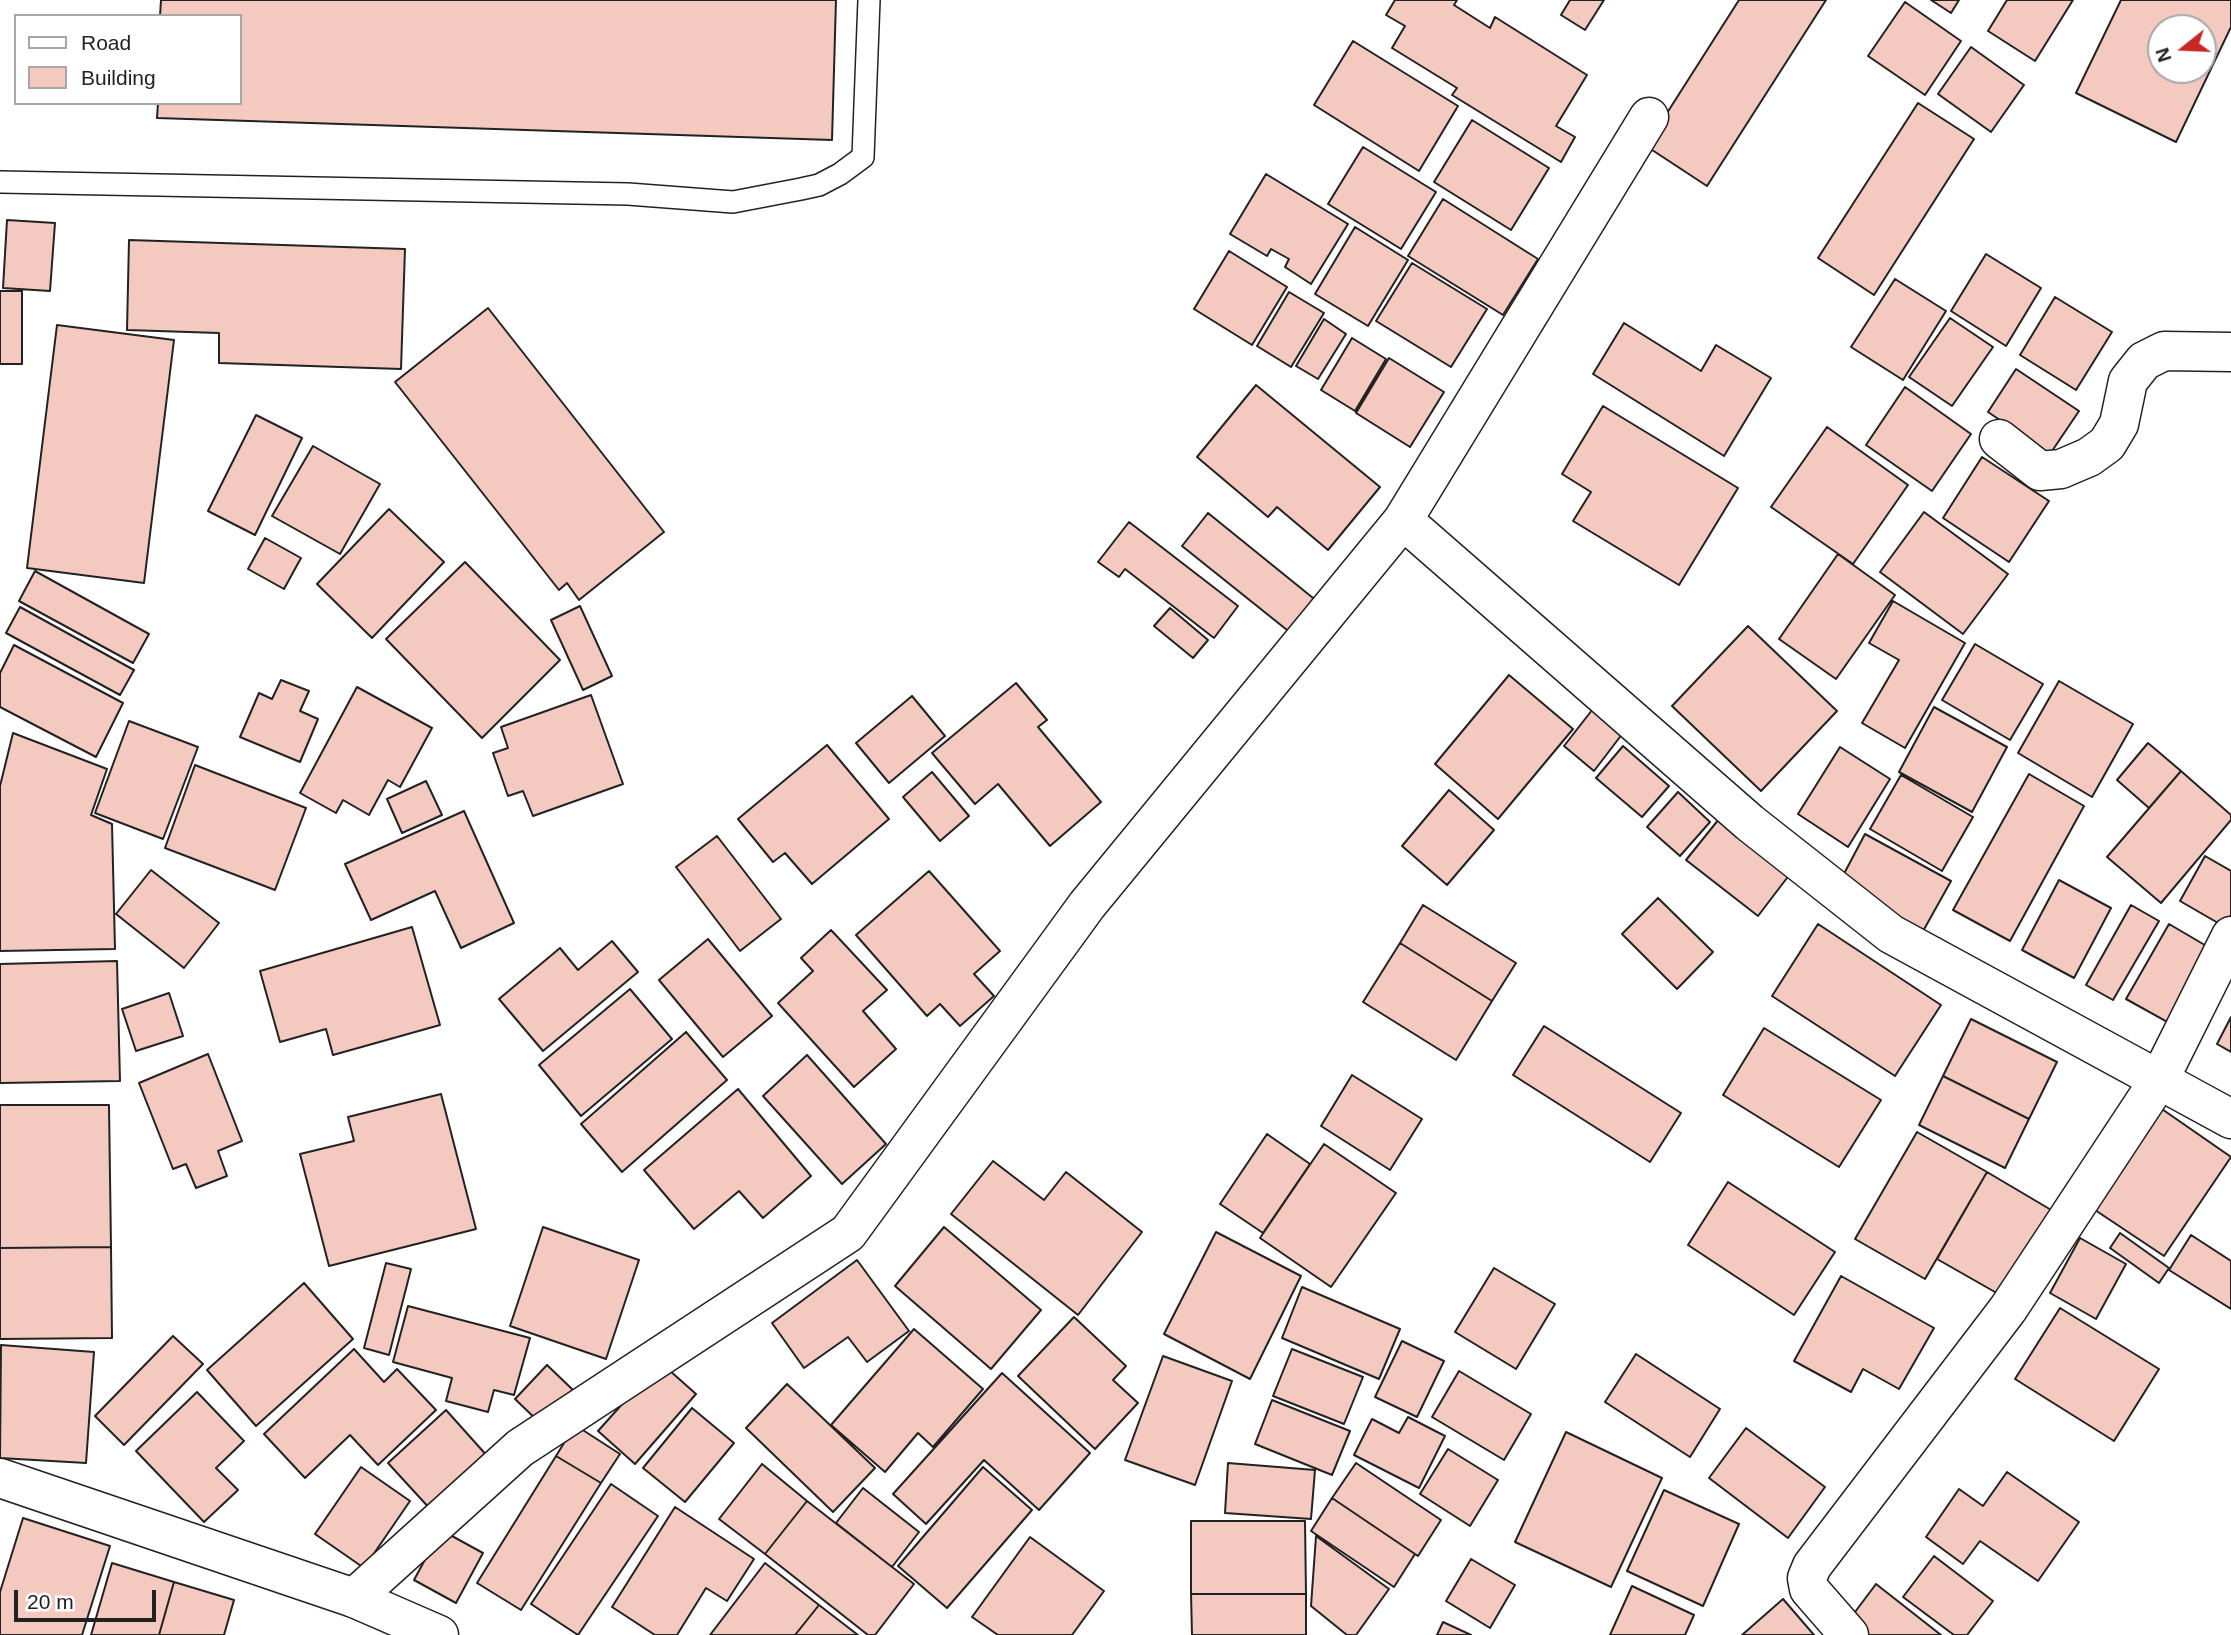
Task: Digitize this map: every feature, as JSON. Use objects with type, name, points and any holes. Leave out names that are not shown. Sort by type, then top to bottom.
[{"type":"street","points":[[354,1598],[520,1448],[848,1233],[1087,905],[1403,520],[1649,117]]},
{"type":"street","points":[[1999,439],[2040,471],[2061,469],[2089,457],[2107,444],[2119,424],[2128,381],[2144,361],[2164,351],[2231,352]]},
{"type":"street","points":[[1403,520],[1750,823],[1891,934],[2231,1119]]},
{"type":"street","points":[[1850,1635],[1809,1590],[1807,1577],[1812,1566],[2008,1309],[2159,1080],[2231,936]]},
{"type":"street","points":[[0,1478],[354,1598],[439,1635]]},
{"type":"lane","points":[[0,182],[628,194],[733,202],[802,189],[830,180],[863,157],[869,0]]},
{"type":"building","points":[[161,0],[836,0],[832,140],[157,118],[158,105],[242,105],[242,14],[160,14]]},
{"type":"building","points":[[1395,0],[1457,0],[1454,5],[1490,28],[1495,17],[1587,75],[1556,126],[1575,137],[1561,162],[1452,95],[1457,88],[1392,48],[1405,26],[1386,15]]},
{"type":"building","points":[[1570,0],[1604,0],[1585,30],[1561,15]]},
{"type":"building","points":[[1739,0],[1826,0],[1707,186],[1646,146]]},
{"type":"building","points":[[1931,0],[1959,0],[1951,13]]},
{"type":"building","points":[[2007,0],[2073,0],[2035,61],[1988,31]]},
{"type":"building","points":[[2121,0],[2231,0],[2231,27],[2217,56],[2217,14],[2147,14],[2147,84],[2204,84],[2176,142],[2076,93]]},
{"type":"building","points":[[1905,2],[1961,41],[1925,95],[1868,56]]},
{"type":"building","points":[[1353,41],[1458,106],[1419,171],[1314,105]]},
{"type":"building","points":[[1971,47],[2024,85],[1991,132],[1938,94]]},
{"type":"building","points":[[1918,103],[1974,139],[1874,295],[1818,258]]},
{"type":"building","points":[[1472,120],[1549,168],[1511,230],[1434,182]]},
{"type":"building","points":[[1363,147],[1436,192],[1401,249],[1328,204]]},
{"type":"building","points":[[1266,174],[1348,224],[1311,284],[1285,267],[1289,259],[1271,249],[1267,256],[1230,234]]},
{"type":"building","points":[[1443,199],[1538,259],[1503,315],[1408,256]]},
{"type":"building","points":[[7,220],[55,223],[50,291],[3,288]]},
{"type":"building","points":[[1355,227],[1408,260],[1368,326],[1315,294]]},
{"type":"building","points":[[129,240],[405,249],[401,369],[219,363],[219,333],[127,330]]},
{"type":"building","points":[[1229,251],[1287,287],[1252,345],[1194,309]]},
{"type":"building","points":[[1986,254],[2041,288],[2006,346],[1951,311]]},
{"type":"building","points":[[1412,263],[1487,309],[1451,367],[1376,321]]},
{"type":"building","points":[[1895,279],[1946,311],[1903,380],[1851,347]]},
{"type":"building","points":[[0,291],[22,291],[22,364],[0,364]]},
{"type":"building","points":[[1289,292],[1324,313],[1291,367],[1257,346]]},
{"type":"building","points":[[2055,297],[2112,332],[2076,390],[2020,355]]},
{"type":"building","points":[[488,308],[664,532],[579,600],[567,583],[559,590],[395,382]]},
{"type":"building","points":[[1950,318],[1993,347],[1952,406],[1909,377]]},
{"type":"building","points":[[1324,319],[1346,334],[1318,379],[1296,366]]},
{"type":"building","points":[[1624,323],[1701,371],[1716,345],[1771,378],[1724,456],[1593,374]]},
{"type":"building","points":[[57,325],[174,340],[144,583],[27,568]]},
{"type":"building","points":[[1352,338],[1386,359],[1355,411],[1321,390]]},
{"type":"building","points":[[1389,358],[1444,392],[1410,447],[1356,413]]},
{"type":"building","points":[[2016,369],[2079,411],[2050,454],[1988,412]]},
{"type":"building","points":[[1256,385],[1380,487],[1328,550],[1277,507],[1268,517],[1197,457]]},
{"type":"building","points":[[1905,387],[1971,434],[1932,491],[1866,445]]},
{"type":"building","points":[[1603,406],[1738,488],[1679,585],[1573,521],[1591,492],[1562,474]]},
{"type":"building","points":[[256,415],[302,438],[255,535],[208,511]]},
{"type":"building","points":[[1827,427],[1908,485],[1853,564],[1771,507]]},
{"type":"building","points":[[313,446],[380,484],[340,554],[272,516]]},
{"type":"building","points":[[1982,457],[2049,501],[2009,562],[1943,518]]},
{"type":"building","points":[[389,509],[444,562],[372,638],[317,584]]},
{"type":"building","points":[[1924,512],[2008,574],[1963,634],[1880,572]]},
{"type":"building","points":[[1208,513],[1318,602],[1292,634],[1182,546]]},
{"type":"building","points":[[1129,522],[1238,606],[1214,638],[1125,569],[1119,577],[1098,562]]},
{"type":"building","points":[[265,538],[301,558],[284,589],[248,569]]},
{"type":"building","points":[[1838,554],[1895,595],[1836,679],[1779,639]]},
{"type":"building","points":[[465,562],[560,660],[482,738],[386,639]]},
{"type":"building","points":[[35,571],[149,634],[133,663],[19,601]]},
{"type":"building","points":[[1893,601],[1965,643],[1905,748],[1862,723],[1899,660],[1869,643]]},
{"type":"building","points":[[580,606],[612,676],[583,690],[551,620]]},
{"type":"building","points":[[20,607],[134,670],[120,695],[6,633]]},
{"type":"building","points":[[1170,608],[1208,640],[1193,658],[1154,626]]},
{"type":"building","points":[[1748,626],[1837,711],[1761,791],[1672,706]]},
{"type":"building","points":[[1975,644],[2043,684],[2010,740],[1942,700]]},
{"type":"building","points":[[14,645],[123,703],[96,757],[0,707],[0,673]]},
{"type":"building","points":[[1509,675],[1573,729],[1498,819],[1435,764]]},
{"type":"building","points":[[281,680],[309,691],[300,711],[318,719],[300,762],[240,737],[259,693],[272,699]]},
{"type":"building","points":[[2059,681],[2133,724],[2092,797],[2018,753]]},
{"type":"building","points":[[1016,683],[1047,720],[1038,727],[1101,802],[1050,846],[998,784],[975,804],[932,753]]},
{"type":"building","points":[[357,687],[432,728],[400,787],[388,780],[369,815],[343,800],[336,813],[300,793]]},
{"type":"building","points":[[591,695],[623,784],[533,816],[523,791],[508,796],[493,753],[508,748],[501,727]]},
{"type":"building","points":[[912,696],[945,736],[889,783],[856,743]]},
{"type":"building","points":[[1596,705],[1626,729],[1594,771],[1564,746]]},
{"type":"building","points":[[1934,707],[2007,747],[1972,812],[1899,772]]},
{"type":"building","points":[[129,721],[198,747],[163,839],[95,813]]},
{"type":"building","points":[[13,733],[107,769],[91,815],[112,824],[115,949],[0,951],[0,786]]},
{"type":"building","points":[[2148,743],[2181,771],[2149,808],[2117,780]]},
{"type":"building","points":[[827,745],[889,819],[812,884],[785,853],[773,862],[738,819]]},
{"type":"building","points":[[1623,746],[1669,786],[1642,817],[1596,778]]},
{"type":"building","points":[[1840,747],[1890,779],[1848,847],[1798,814]]},
{"type":"building","points":[[195,765],[306,808],[275,890],[165,848]]},
{"type":"building","points":[[2181,771],[2231,815],[2231,820],[2161,903],[2107,857]]},
{"type":"building","points":[[932,772],[969,816],[940,841],[903,797]]},
{"type":"building","points":[[2029,774],[2084,806],[2010,941],[1953,910]]},
{"type":"building","points":[[1901,775],[1973,817],[1942,871],[1870,829]]},
{"type":"building","points":[[426,781],[442,815],[402,833],[387,799]]},
{"type":"building","points":[[1449,790],[1494,830],[1447,885],[1402,846]]},
{"type":"building","points":[[1678,792],[1710,822],[1680,856],[1647,827]]},
{"type":"building","points":[[464,811],[514,923],[461,948],[435,891],[371,920],[345,864]]},
{"type":"building","points":[[1719,819],[1790,874],[1758,916],[1686,860]]},
{"type":"building","points":[[1865,834],[1951,881],[1922,933],[1837,887]]},
{"type":"building","points":[[717,836],[781,919],[740,951],[676,867]]},
{"type":"building","points":[[2205,856],[2231,871],[2231,915],[2225,927],[2180,901]]},
{"type":"building","points":[[151,870],[219,923],[184,968],[116,914]]},
{"type":"building","points":[[929,871],[1000,951],[974,974],[994,996],[960,1026],[940,1004],[927,1016],[856,935]]},
{"type":"building","points":[[2059,880],[2111,908],[2074,978],[2022,950]]},
{"type":"building","points":[[1658,898],[1713,952],[1677,989],[1622,934]]},
{"type":"building","points":[[1423,905],[1516,963],[1492,1001],[1400,943]]},
{"type":"building","points":[[2131,905],[2159,921],[2113,1000],[2086,985]]},
{"type":"building","points":[[1818,924],[1941,1005],[1895,1076],[1772,996]]},
{"type":"building","points":[[2169,924],[2215,951],[2173,1025],[2126,999]]},
{"type":"building","points":[[412,927],[440,1025],[333,1055],[326,1029],[280,1042],[260,971]]},
{"type":"building","points":[[831,930],[887,990],[863,1011],[896,1049],[854,1087],[778,1003],[813,971],[801,958]]},
{"type":"building","points":[[708,939],[772,1016],[723,1057],[659,980]]},
{"type":"building","points":[[612,941],[638,972],[543,1051],[499,999],[560,948],[578,970]]},
{"type":"building","points":[[1400,943],[1492,1001],[1456,1060],[1363,1002]]},
{"type":"building","points":[[117,961],[120,1081],[0,1083],[0,964]]},
{"type":"building","points":[[630,989],[672,1039],[581,1116],[539,1065]]},
{"type":"building","points":[[169,993],[183,1036],[136,1051],[122,1009]]},
{"type":"building","points":[[2231,1017],[2231,1052],[2217,1044]]},
{"type":"building","points":[[1971,1019],[2057,1062],[2029,1119],[1943,1076]]},
{"type":"building","points":[[1544,1026],[1681,1113],[1650,1162],[1513,1075]]},
{"type":"building","points":[[1764,1028],[1881,1100],[1839,1167],[1723,1095]]},
{"type":"building","points":[[686,1032],[727,1080],[622,1172],[581,1124]]},
{"type":"building","points":[[208,1054],[242,1141],[218,1151],[227,1176],[196,1188],[186,1164],[173,1169],[139,1083]]},
{"type":"building","points":[[807,1055],[886,1144],[842,1184],[763,1096]]},
{"type":"building","points":[[1352,1075],[1422,1119],[1390,1170],[1321,1126]]},
{"type":"building","points":[[1943,1076],[2029,1119],[2005,1168],[1919,1125]]},
{"type":"building","points":[[738,1089],[811,1176],[763,1218],[739,1191],[694,1229],[644,1170]]},
{"type":"building","points":[[441,1094],[476,1229],[329,1266],[300,1154],[354,1141],[348,1117]]},
{"type":"building","points":[[0,1105],[109,1105],[111,1247],[0,1248]]},
{"type":"building","points":[[2159,1107],[2231,1157],[2164,1256],[2092,1208]]},
{"type":"building","points":[[1917,1132],[1987,1172],[1925,1279],[1855,1239]]},
{"type":"building","points":[[1267,1134],[1310,1164],[1263,1233],[1220,1204]]},
{"type":"building","points":[[1324,1144],[1396,1193],[1331,1287],[1260,1238]]},
{"type":"building","points":[[993,1161],[1044,1200],[1066,1172],[1142,1232],[1078,1315],[951,1214]]},
{"type":"building","points":[[1987,1172],[2058,1214],[2009,1300],[1937,1259]]},
{"type":"building","points":[[1728,1182],[1835,1252],[1794,1315],[1688,1245]]},
{"type":"building","points":[[543,1227],[639,1260],[606,1359],[510,1326]]},
{"type":"building","points":[[944,1227],[1041,1310],[991,1369],[895,1286]]},
{"type":"building","points":[[1216,1232],[1301,1276],[1250,1379],[1164,1334]]},
{"type":"building","points":[[2120,1233],[2169,1268],[2159,1283],[2110,1248]]},
{"type":"building","points":[[2191,1235],[2231,1261],[2231,1309],[2169,1270]]},
{"type":"building","points":[[2080,1238],[2126,1264],[2096,1319],[2050,1293]]},
{"type":"building","points":[[111,1247],[112,1338],[0,1339],[0,1248]]},
{"type":"building","points":[[857,1260],[909,1331],[867,1362],[848,1337],[804,1368],[772,1323]]},
{"type":"building","points":[[386,1263],[411,1269],[389,1355],[364,1348]]},
{"type":"building","points":[[1494,1268],[1555,1304],[1516,1369],[1455,1332]]},
{"type":"building","points":[[1841,1276],[1934,1328],[1899,1389],[1863,1369],[1851,1392],[1794,1361]]},
{"type":"building","points":[[304,1283],[353,1339],[256,1426],[207,1370]]},
{"type":"building","points":[[1302,1287],[1400,1329],[1379,1379],[1282,1338]]},
{"type":"building","points":[[408,1306],[530,1338],[514,1395],[494,1390],[488,1412],[446,1401],[452,1378],[393,1362]]},
{"type":"building","points":[[2060,1308],[2159,1369],[2114,1441],[2015,1379]]},
{"type":"building","points":[[1074,1317],[1126,1366],[1113,1380],[1138,1403],[1095,1449],[1018,1376]]},
{"type":"building","points":[[914,1329],[983,1389],[933,1447],[918,1433],[885,1472],[831,1425]]},
{"type":"building","points":[[173,1336],[203,1364],[124,1445],[95,1416]]},
{"type":"building","points":[[1402,1341],[1444,1361],[1417,1417],[1375,1397]]},
{"type":"building","points":[[1,1345],[94,1352],[86,1463],[0,1458]]},
{"type":"building","points":[[354,1349],[384,1382],[397,1369],[436,1410],[378,1465],[350,1435],[305,1478],[264,1434]]},
{"type":"building","points":[[1292,1349],[1363,1377],[1344,1424],[1273,1396]]},
{"type":"building","points":[[1636,1354],[1720,1409],[1690,1457],[1605,1402]]},
{"type":"building","points":[[1163,1356],[1232,1381],[1195,1485],[1125,1460]]},
{"type":"building","points":[[660,1362],[696,1394],[635,1464],[598,1431]]},
{"type":"building","points":[[547,1365],[573,1390],[541,1424],[515,1399]]},
{"type":"building","points":[[1459,1371],[1531,1414],[1504,1460],[1432,1417]]},
{"type":"building","points":[[1002,1373],[1090,1453],[1039,1510],[984,1460],[926,1524],[893,1494]]},
{"type":"building","points":[[787,1384],[875,1468],[833,1512],[746,1428]]},
{"type":"building","points":[[197,1392],[244,1441],[216,1468],[238,1490],[204,1522],[136,1451]]},
{"type":"building","points":[[1272,1400],[1350,1431],[1332,1475],[1255,1444]]},
{"type":"building","points":[[692,1408],[734,1443],[685,1502],[643,1468]]},
{"type":"building","points":[[446,1410],[489,1458],[432,1511],[388,1463]]},
{"type":"building","points":[[1408,1417],[1445,1436],[1419,1488],[1354,1455],[1372,1419],[1399,1433]]},
{"type":"building","points":[[575,1425],[620,1454],[601,1483],[556,1456]]},
{"type":"building","points":[[1746,1428],[1825,1487],[1788,1538],[1709,1478]]},
{"type":"building","points":[[1566,1432],[1662,1478],[1611,1587],[1515,1542]]},
{"type":"building","points":[[1448,1449],[1498,1480],[1470,1526],[1420,1494]]},
{"type":"building","points":[[556,1456],[601,1483],[521,1610],[477,1583]]},
{"type":"building","points":[[1228,1463],[1315,1470],[1311,1519],[1225,1513]]},
{"type":"building","points":[[1356,1463],[1441,1520],[1418,1556],[1332,1498]]},
{"type":"building","points":[[762,1464],[807,1501],[765,1554],[719,1519]]},
{"type":"building","points":[[361,1467],[410,1501],[364,1568],[315,1534]]},
{"type":"building","points":[[983,1467],[1032,1510],[947,1608],[898,1566]]},
{"type":"building","points":[[2007,1472],[2079,1522],[2038,1581],[1980,1541],[1963,1564],[1926,1537],[1959,1489],[1983,1506]]},
{"type":"building","points":[[611,1484],[658,1516],[578,1635],[531,1604]]},
{"type":"building","points":[[863,1488],[919,1532],[892,1567],[836,1523]]},
{"type":"building","points":[[1664,1490],[1739,1524],[1703,1606],[1627,1571]]},
{"type":"building","points":[[1332,1498],[1415,1554],[1394,1587],[1311,1531]]},
{"type":"building","points":[[807,1501],[914,1584],[875,1635],[868,1635],[765,1554]]},
{"type":"building","points":[[675,1507],[754,1559],[727,1601],[706,1588],[677,1635],[655,1635],[612,1607]]},
{"type":"building","points":[[23,1518],[110,1546],[82,1635],[0,1635],[0,1592]]},
{"type":"building","points":[[1191,1521],[1305,1521],[1306,1594],[1191,1594]]},
{"type":"building","points":[[441,1530],[483,1553],[456,1603],[414,1580]]},
{"type":"building","points":[[1316,1536],[1389,1589],[1356,1635],[1347,1635],[1311,1606]]},
{"type":"building","points":[[1030,1537],[1104,1591],[1072,1635],[998,1635],[972,1617]]},
{"type":"building","points":[[1934,1556],[1993,1601],[1967,1635],[1954,1635],[1903,1597]]},
{"type":"building","points":[[1471,1559],[1515,1585],[1490,1628],[1446,1601]]},
{"type":"building","points":[[112,1563],[174,1582],[159,1635],[91,1635]]},
{"type":"building","points":[[765,1563],[819,1605],[795,1635],[710,1635]]},
{"type":"building","points":[[174,1582],[234,1600],[224,1635],[159,1635]]},
{"type":"building","points":[[1876,1584],[1941,1635],[1868,1635],[1849,1620]]},
{"type":"building","points":[[1632,1586],[1694,1615],[1685,1635],[1610,1635]]},
{"type":"building","points":[[1191,1594],[1306,1594],[1306,1635],[1192,1635]]},
{"type":"building","points":[[1783,1599],[1814,1635],[1742,1635]]},
{"type":"building","points":[[819,1605],[858,1635],[795,1635]]},
{"type":"building","points":[[1443,1622],[1471,1635],[1437,1635]]}]
